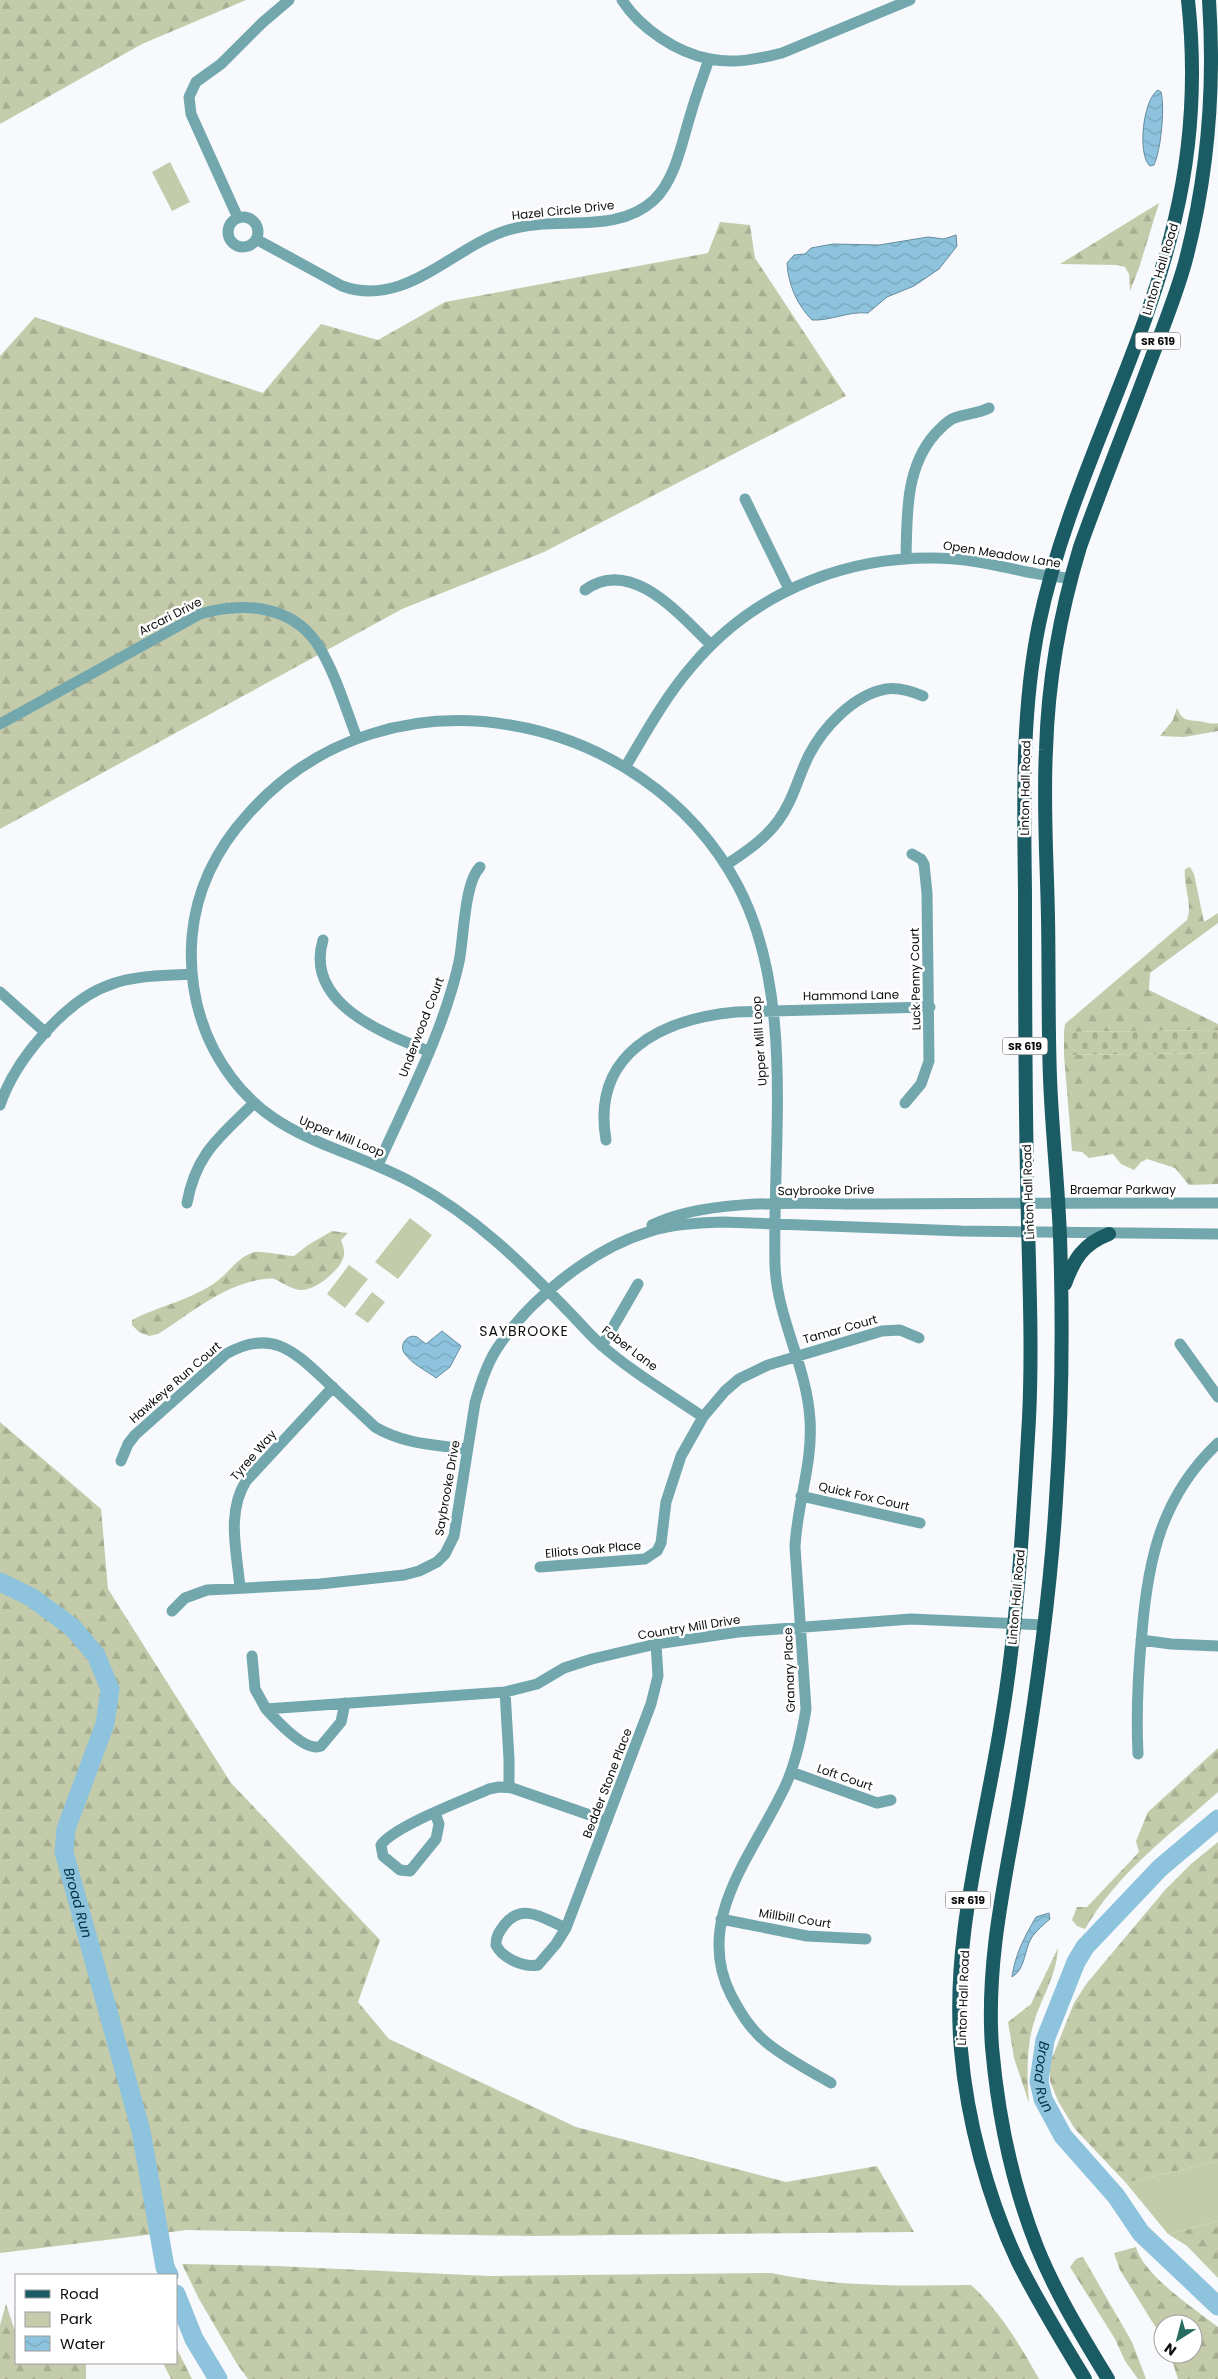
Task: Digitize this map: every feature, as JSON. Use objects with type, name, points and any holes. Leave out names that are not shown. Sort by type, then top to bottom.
[{"type":"main road","name":"Linton Hall Road","points":[[1085,2379],[1035,2295],[1016,2257],[1002,2220],[975,2133],[961,2055],[960,2004],[965,1927],[1003,1716],[1014,1624],[1029,1414],[1030,1232],[1027,1202],[1025,731],[1030,675],[1051,575],[1064,533],[1147,310],[1174,223],[1183,180],[1192,98],[1188,0]]},
{"type":"main road","name":"Linton Hall Road","points":[[1108,2379],[1076,2327],[1054,2285],[1024,2210],[1011,2166],[1003,2126],[993,2054],[991,1993],[997,1920],[1038,1685],[1056,1499],[1061,1386],[1062,1292],[1050,1079],[1046,751],[1056,648],[1070,579],[1101,487],[1165,321],[1184,264],[1204,176],[1212,82],[1210,0]]},
{"type":"main road","points":[[1062,1292],[1078,1254],[1090,1242],[1109,1234]]},
{"type":"street","points":[[238,218],[191,114],[189,97],[196,82],[221,64],[262,23],[289,0]]},
{"type":"street","points":[[622,0],[636,17],[654,33],[671,44],[709,59],[742,60],[782,53],[910,0]]},
{"type":"street","name":"Hazel Circle Drive","points":[[256,239],[342,286],[354,290],[378,292],[398,287],[490,236],[509,229],[611,220],[626,216],[653,201],[667,184],[709,59]]},
{"type":"street","points":[[238,218],[247,218],[254,222],[258,230],[256,239],[249,246],[244,247],[231,240],[229,227],[238,218]]},
{"type":"street","points":[[906,559],[910,492],[917,465],[923,452],[931,439],[951,420],[989,408]]},
{"type":"street","points":[[745,499],[789,589]]},
{"type":"street","name":"Open Meadow Lane","points":[[626,766],[675,688],[711,645],[740,619],[789,589],[842,569],[906,559],[957,559],[1070,579]]},
{"type":"street","points":[[585,590],[595,583],[613,578],[636,584],[673,608],[711,645]]},
{"type":"street","name":"Arcari Drive","points":[[0,724],[200,614],[223,607],[250,607],[275,612],[300,626],[315,642],[333,676],[357,738]]},
{"type":"street","points":[[726,866],[754,846],[778,821],[789,802],[809,756],[825,731],[845,711],[860,701],[885,690],[909,691],[923,696]]},
{"type":"street","name":"Upper Mill Loop","points":[[549,1291],[498,1242],[445,1202],[378,1165],[306,1138],[271,1117],[254,1103],[226,1069],[205,1031],[195,999],[191,945],[198,902],[210,868],[241,822],[277,785],[319,756],[357,738],[383,730],[418,724],[460,721],[518,725],[563,737],[612,758],[626,766],[670,800],[691,820],[726,866],[745,902],[766,966],[773,1010],[776,1224]]},
{"type":"street","name":"Luck Penny Court","points":[[905,1102],[921,1084],[929,1061],[930,1007],[927,893],[924,864],[921,859],[912,854]]},
{"type":"street","name":"Underwood Court","points":[[378,1165],[428,1051],[453,984],[459,962],[471,879],[480,867]]},
{"type":"street","points":[[323,940],[320,958],[321,966],[330,987],[342,1004],[365,1023],[381,1032],[428,1051]]},
{"type":"street","points":[[0,1105],[19,1068],[46,1033],[79,1000],[97,989],[130,979],[192,974]]},
{"type":"street","points":[[0,992],[46,1033]]},
{"type":"street","name":"Hammond Lane","points":[[606,1140],[603,1124],[606,1095],[622,1064],[645,1040],[664,1029],[690,1018],[736,1012],[773,1010],[930,1007]]},
{"type":"street","points":[[187,1203],[193,1176],[204,1154],[254,1103]]},
{"type":"street","name":"Braemar Parkway","points":[[1027,1202],[1218,1203]]},
{"type":"street","name":"Saybrooke Drive","points":[[172,1611],[185,1598],[206,1590],[320,1584],[404,1575],[434,1565],[445,1554],[454,1536],[475,1402],[481,1382],[496,1350],[523,1316],[549,1291],[587,1262],[658,1222],[695,1210],[777,1205],[1027,1202]]},
{"type":"street","name":"Saybrooke Drive","points":[[631,1238],[661,1228],[692,1223],[723,1222],[1030,1232]]},
{"type":"street","name":"Granary Place","points":[[776,1224],[775,1266],[778,1293],[784,1318],[798,1356],[807,1393],[810,1422],[809,1451],[796,1522],[795,1547],[802,1626],[806,1709],[802,1735],[791,1772],[737,1876],[721,1918],[718,1949],[720,1966],[728,1988],[746,2021],[766,2042],[783,2055],[831,2083]]},
{"type":"street","points":[[1030,1232],[1218,1234]]},
{"type":"street","points":[[602,1346],[638,1284]]},
{"type":"street","name":"Faber Lane","points":[[549,1291],[602,1346],[703,1417]]},
{"type":"street","name":"Tamar Court","points":[[798,1356],[890,1330],[905,1332],[919,1338]]},
{"type":"street","name":"Hawkeye Run Court","points":[[121,1461],[128,1444],[135,1435],[226,1354],[243,1346],[259,1342],[274,1343],[297,1354],[375,1427],[387,1434],[402,1440],[468,1449]]},
{"type":"street","points":[[1180,1344],[1218,1396]]},
{"type":"street","name":"Elliots Oak Place","points":[[540,1568],[645,1559],[653,1555],[661,1543],[664,1511],[672,1478],[691,1435],[703,1417],[718,1398],[739,1379],[768,1365],[798,1356]]},
{"type":"street","name":"Tyree Way","points":[[240,1588],[234,1522],[235,1503],[239,1492],[246,1481],[332,1387]]},
{"type":"street","points":[[1138,1754],[1137,1685],[1151,1561],[1160,1530],[1174,1498],[1187,1479],[1218,1443]]},
{"type":"street","name":"Quick Fox Court","points":[[801,1496],[920,1523]]},
{"type":"street","name":"Country Mill Drive","points":[[266,1709],[505,1692],[537,1684],[564,1668],[573,1665],[656,1644],[738,1632],[911,1619],[1045,1625]]},
{"type":"street","points":[[1141,1640],[1171,1644],[1218,1646]]},
{"type":"street","name":"Bedder Stone Place","points":[[566,1928],[529,1913],[518,1913],[512,1916],[498,1933],[496,1945],[502,1954],[527,1966],[538,1965],[556,1944],[566,1928],[655,1692],[658,1676],[656,1644]]},
{"type":"street","points":[[252,1656],[255,1689],[266,1709],[306,1746],[316,1748],[320,1746],[341,1722],[345,1703]]},
{"type":"street","points":[[505,1692],[510,1759],[509,1787]]},
{"type":"street","name":"Loft Court","points":[[791,1772],[877,1803],[891,1800]]},
{"type":"street","points":[[435,1813],[439,1824],[436,1839],[414,1869],[405,1872],[400,1870],[383,1856],[381,1845],[390,1835],[435,1813],[489,1789],[509,1787],[607,1821]]},
{"type":"street","name":"Millbill Court","points":[[721,1918],[807,1936],[866,1939]]},
{"type":"green space","points":[[0,0],[246,0],[142,44],[0,124]]},
{"type":"green space","points":[[170,162],[190,202],[172,211],[152,172]]},
{"type":"green space","points":[[1159,203],[1130,291],[1129,274],[1125,267],[1117,265],[1060,264]]},
{"type":"green space","points":[[720,222],[750,225],[755,258],[846,396],[544,552],[402,609],[0,829],[0,356],[35,317],[263,393],[321,324],[378,340],[445,302],[708,253]]},
{"type":"green space","points":[[1177,708],[1187,720],[1210,724],[1218,723],[1218,731],[1184,737],[1160,736],[1173,720]]},
{"type":"green space","points":[[1190,867],[1194,874],[1204,922],[1218,913],[1218,923],[1150,973],[1149,990],[1218,1024],[1218,1030],[1064,1032],[1065,1024],[1187,920],[1189,908],[1185,869]]},
{"type":"green space","points":[[1218,1030],[1218,1053],[1064,1055],[1064,1032]]},
{"type":"green space","points":[[1218,1053],[1218,1184],[1189,1185],[1175,1168],[1147,1159],[1141,1162],[1134,1170],[1121,1164],[1113,1154],[1089,1158],[1082,1152],[1072,1151],[1064,1055]]},
{"type":"green space","points":[[410,1218],[432,1235],[398,1279],[375,1262]]},
{"type":"green space","points":[[332,1231],[348,1233],[341,1240],[344,1255],[339,1266],[321,1283],[308,1289],[298,1290],[274,1279],[257,1280],[229,1289],[158,1334],[149,1336],[139,1332],[132,1325],[132,1320],[196,1294],[216,1282],[249,1254],[259,1252],[294,1256]]},
{"type":"green space","points":[[349,1265],[368,1279],[345,1308],[327,1294]]},
{"type":"green space","points":[[372,1292],[385,1302],[368,1323],[355,1314]]},
{"type":"green space","points":[[0,1422],[101,1509],[108,1589],[231,1783],[380,1940],[358,2002],[389,2039],[576,2127],[786,2182],[877,2166],[914,2232],[530,2236],[187,2230],[0,2253]]},
{"type":"green space","points":[[1218,1748],[1218,1792],[1129,1872],[1098,1909],[1085,1929],[1077,1926],[1072,1920],[1077,1907],[1087,1907],[1139,1852],[1136,1841],[1148,1812]]},
{"type":"green space","points":[[1218,1842],[1218,2161],[1126,2183],[1075,2129],[1058,2101],[1050,2081],[1050,2063],[1074,2003],[1087,1983],[1165,1890],[1191,1864]]},
{"type":"green space","points":[[1058,1948],[1055,1967],[1031,2032],[1028,2062],[1029,2103],[1014,2058],[1008,2022],[1031,2004]]},
{"type":"green space","points":[[1218,2161],[1218,2221],[1168,2234],[1126,2183]]},
{"type":"green space","points":[[1218,2221],[1218,2278],[1187,2246],[1168,2234]]},
{"type":"green space","points":[[1136,2247],[1141,2258],[1159,2280],[1201,2314],[1153,2314],[1153,2323],[1120,2270],[1114,2253]]},
{"type":"green space","points":[[1083,2257],[1132,2342],[1146,2379],[1138,2379],[1125,2361],[1115,2339],[1070,2267],[1076,2259]]},
{"type":"green space","points":[[182,2264],[276,2266],[489,2276],[771,2273],[796,2278],[845,2283],[971,2285],[1000,2317],[1017,2341],[1039,2379],[248,2379],[237,2364],[199,2299]]},
{"type":"green space","points":[[6,2304],[15,2331],[15,2364],[86,2364],[86,2379],[0,2379],[0,2325]]},
{"type":"green space","points":[[1203,2316],[1218,2327],[1218,2379],[1178,2379],[1173,2364],[1203,2364]]},
{"type":"green space","points":[[178,2351],[192,2379],[171,2379],[164,2364],[178,2364]]},
{"type":"water","points":[[1158,90],[1161,92],[1163,108],[1162,129],[1159,150],[1154,165],[1150,166],[1144,151],[1145,115],[1153,95]]},
{"type":"water","points":[[956,235],[957,246],[939,269],[914,286],[887,297],[868,313],[853,313],[812,320],[802,308],[791,286],[787,263],[794,255],[805,254],[811,248],[833,244],[879,245],[928,237],[944,239]]},
{"type":"water","points":[[442,1331],[461,1346],[450,1367],[436,1378],[405,1354],[403,1344],[413,1336],[426,1344]]},
{"type":"water","points":[[1049,1913],[1050,1919],[1032,1937],[1020,1969],[1012,1977],[1024,1938],[1036,1917]]},
{"type":"waterway","name":"Broad Run","points":[[0,1582],[31,1597],[72,1627],[96,1655],[110,1689],[105,1724],[66,1829],[64,1852],[141,2131],[165,2267],[168,2274]]},
{"type":"waterway","name":"Broad Run","points":[[1218,1819],[1160,1868],[1085,1947],[1076,1962],[1045,2040],[1039,2081],[1043,2099],[1063,2136],[1116,2196],[1141,2233],[1218,2306]]},
{"type":"waterway","name":"Broad Run","points":[[178,2299],[194,2339],[218,2379]]},
{"type":"district","name":"SAYBROOKE","points":[[524,1331]]}]
